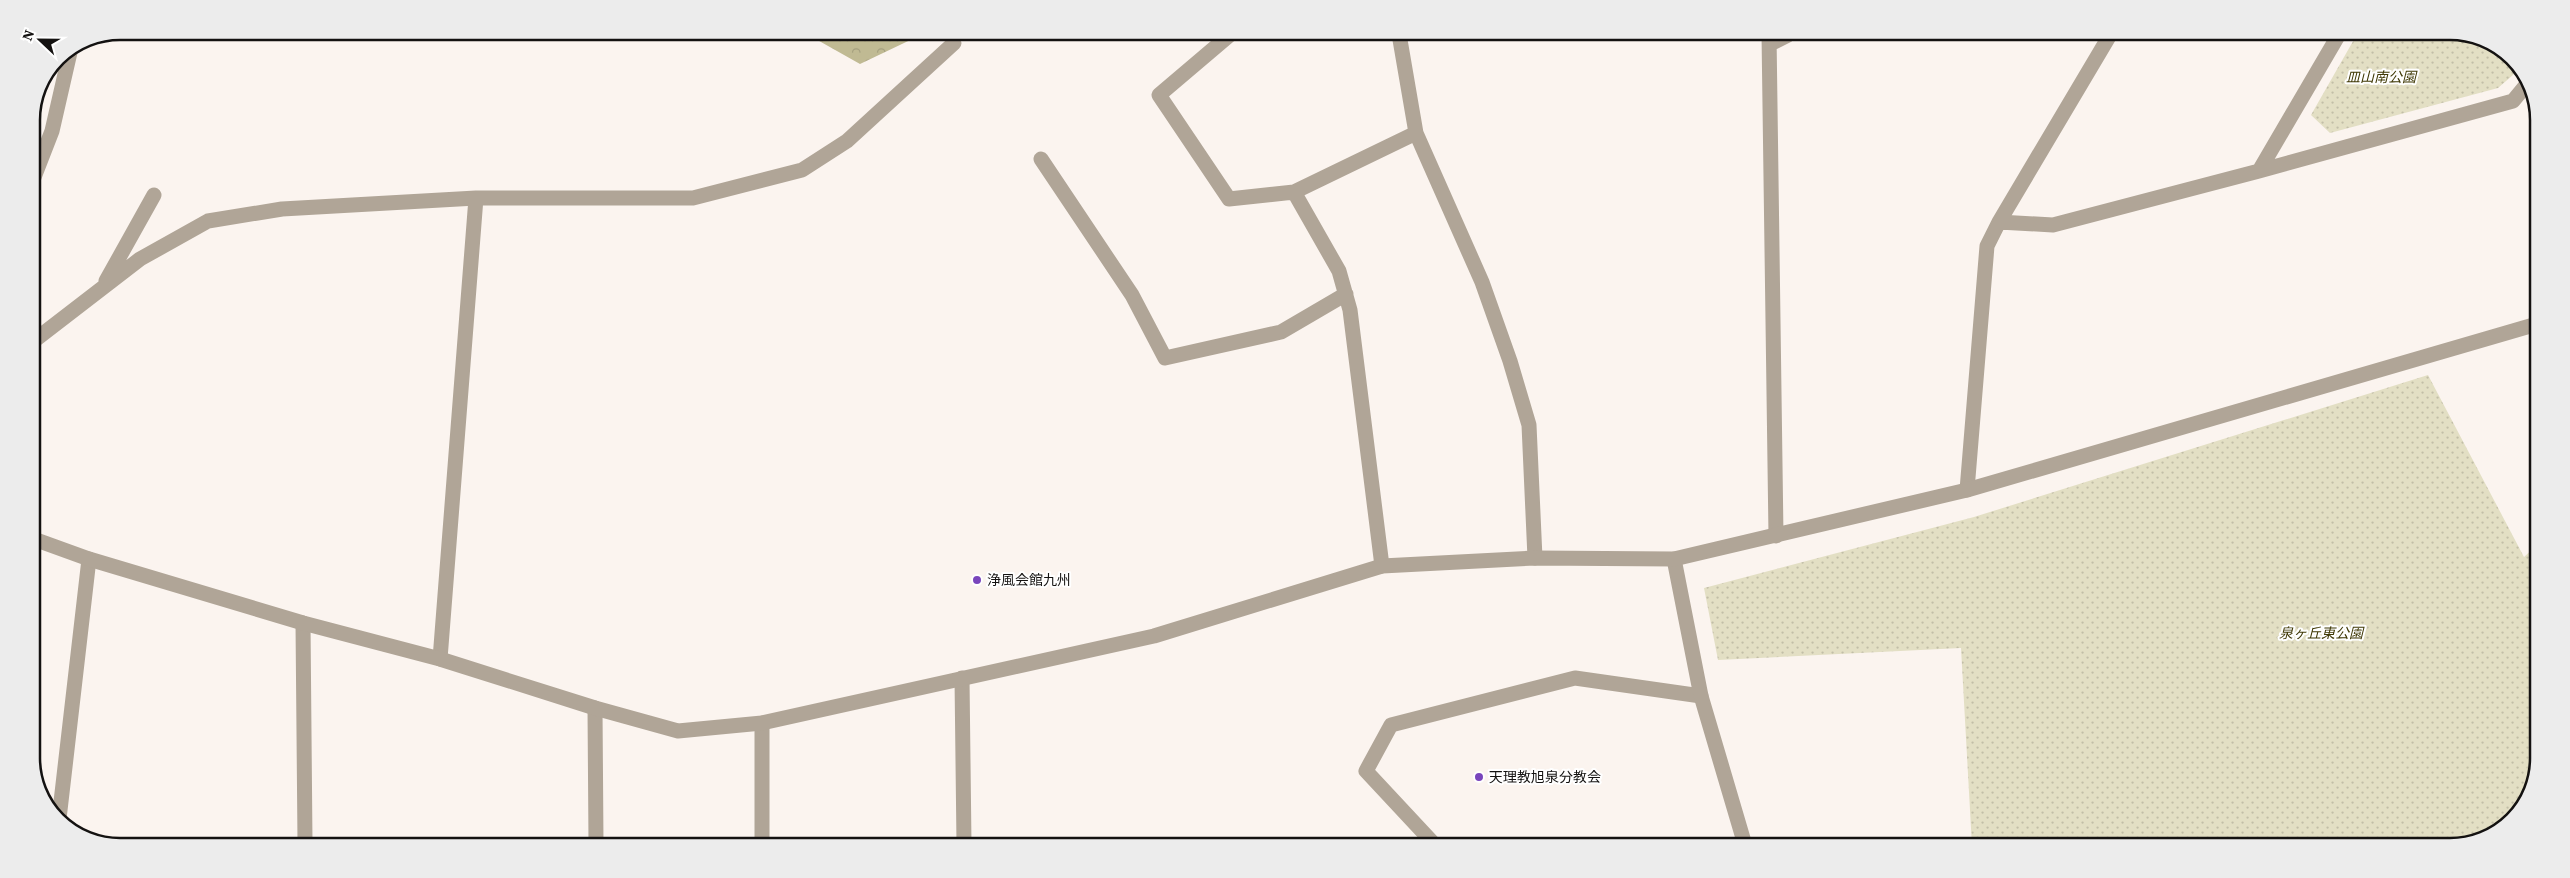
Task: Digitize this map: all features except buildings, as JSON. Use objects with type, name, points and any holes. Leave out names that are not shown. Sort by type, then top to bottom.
[{"type":"street","points":[[1224,40],[1160,95],[1229,199],[1294,192],[1416,133]]},
{"type":"street","points":[[1400,40],[1416,133],[1482,282],[1510,361],[1529,425],[1536,558]]},
{"type":"street","points":[[1770,40],[1776,536]]},
{"type":"street","points":[[1967,490],[1987,246],[1999,222],[2107,40]]},
{"type":"street","points":[[2258,171],[2336,40]]},
{"type":"street","points":[[40,337],[140,259],[208,221],[282,209],[476,198],[693,198],[802,170],[847,141],[954,43]]},
{"type":"street","points":[[40,161],[52,130],[68,59]]},
{"type":"street","points":[[1999,222],[2053,225],[2513,101],[2524,88]]},
{"type":"street","points":[[1041,159],[1132,294],[1165,358],[1281,332],[1346,294]]},
{"type":"street","points":[[1294,192],[1339,271],[1350,310],[1382,566]]},
{"type":"street","points":[[103,286],[154,195]]},
{"type":"street","points":[[440,659],[476,198]]},
{"type":"street","points":[[40,541],[89,559],[303,623],[440,659],[595,708],[678,731],[762,723],[1154,636],[1382,566],[1536,558],[1674,559],[1967,490],[2530,326]]},
{"type":"street","points":[[60,811],[89,559]]},
{"type":"street","points":[[1674,559],[1701,696],[1743,838]]},
{"type":"street","points":[[303,623],[305,838]]},
{"type":"street","points":[[962,678],[964,838]]},
{"type":"street","points":[[1428,838],[1366,772],[1391,725],[1575,678],[1701,696]]},
{"type":"street","points":[[595,708],[596,838]]},
{"type":"street","points":[[762,723],[762,838]]},
{"type":"green space","points":[[817,40],[910,40],[860,64]]},
{"type":"green space","name":"皿山南公園","points":[[2354,40],[2450,40],[2476,44],[2499,56],[2515,73],[2498,88],[2330,133],[2311,115]]},
{"type":"green space","name":"泉ヶ丘東公園","points":[[2428,375],[2524,557],[2530,552],[2530,758],[2526,784],[2517,803],[2499,822],[2485,830],[2476,834],[2450,838],[1972,838],[1961,648],[1718,660],[1704,588],[1974,517]]},
{"type":"place","name":"浄風会館九州","points":[[977,580]]},
{"type":"place","name":"天理教旭泉分教会","points":[[1479,777]]}]
